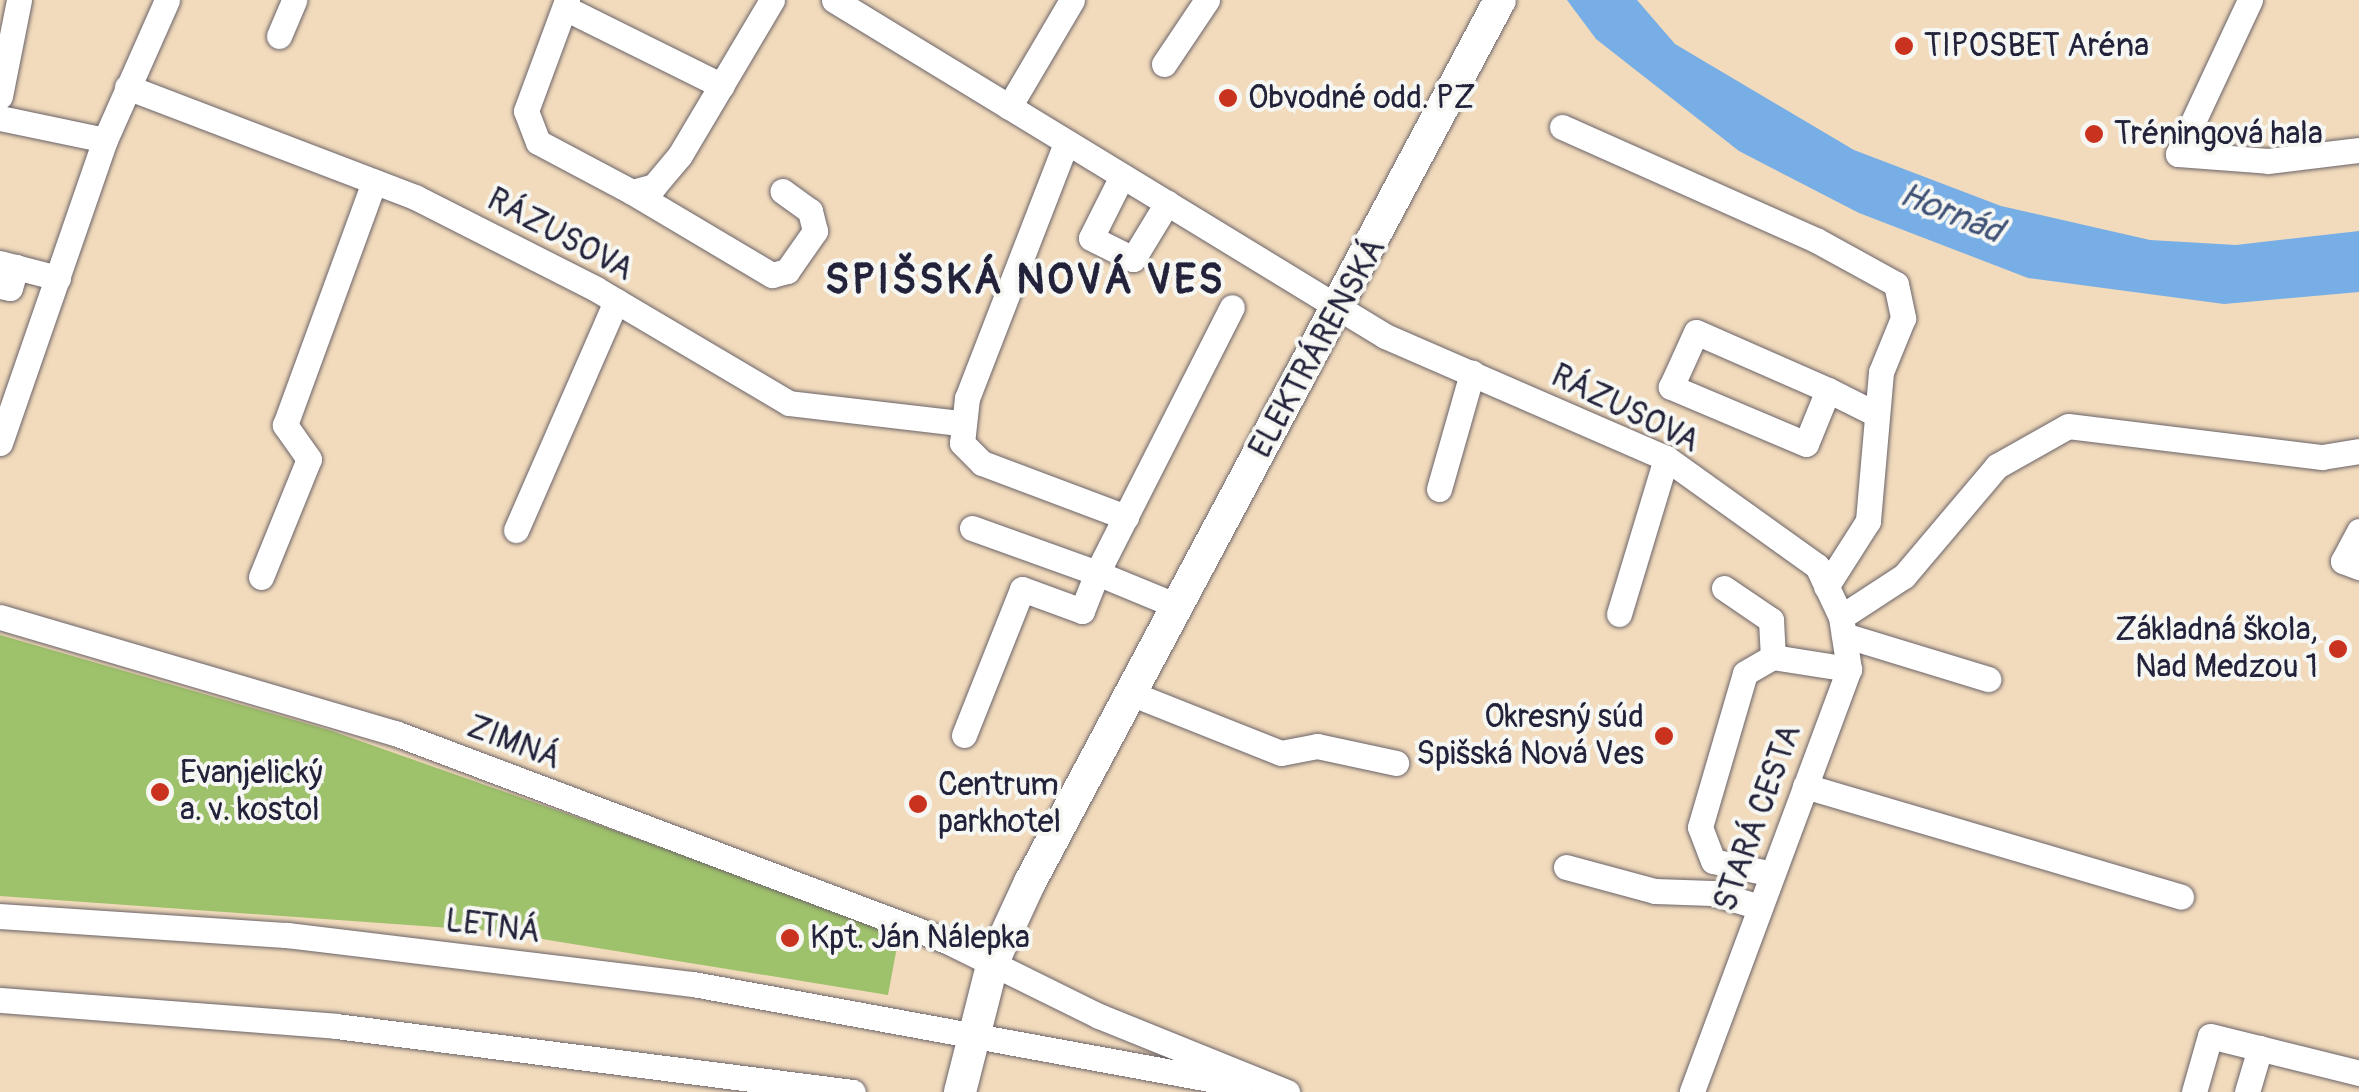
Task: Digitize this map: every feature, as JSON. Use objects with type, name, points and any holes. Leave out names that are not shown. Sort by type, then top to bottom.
[{"type":"main road","name":"ELEKTRÁRENSKÁ","points":[[960,1092],[993,962],[1130,693],[1500,0]]},
{"type":"street","points":[[0,96],[19,0]]},
{"type":"street","points":[[0,444],[106,140],[167,0]]},
{"type":"street","points":[[280,36],[294,0]]},
{"type":"street","points":[[632,192],[654,186],[722,86],[772,0]]},
{"type":"street","points":[[834,0],[1340,306]]},
{"type":"street","points":[[1009,107],[1072,0]]},
{"type":"street","points":[[1164,64],[1207,0]]},
{"type":"street","points":[[2250,0],[2178,154],[2268,161],[2359,150]]},
{"type":"street","points":[[722,86],[566,4],[526,111],[538,142],[772,275],[787,271],[814,231],[810,210],[782,191]]},
{"type":"street","name":"RÁZUSOVA","points":[[128,87],[374,182],[616,301],[789,403],[960,423]]},
{"type":"street","points":[[0,118],[106,140]]},
{"type":"street","points":[[1562,126],[1816,240],[1896,284],[1902,318],[1880,372],[1865,531],[1821,576]]},
{"type":"street","points":[[1066,143],[960,423],[973,458],[1126,517]]},
{"type":"street","points":[[1122,176],[1091,238],[1132,258],[1167,203]]},
{"type":"street","points":[[261,577],[309,459],[285,425],[374,182]]},
{"type":"street","points":[[5,272],[58,278]]},
{"type":"street","points":[[516,530],[616,301]]},
{"type":"street","name":"RÁZUSOVA","points":[[1340,306],[1445,361],[1666,458],[1821,576]]},
{"type":"street","points":[[964,735],[1022,589],[1082,611],[1097,573],[1232,307]]},
{"type":"street","points":[[1828,390],[1806,444],[1671,387],[1696,332],[1828,390],[1874,413]]},
{"type":"street","points":[[1439,488],[1472,373]]},
{"type":"street","points":[[1843,626],[1904,576],[1996,466],[2068,426],[2322,457],[2359,451]]},
{"type":"street","points":[[1620,614],[1666,458]]},
{"type":"street","points":[[972,528],[1176,606]]},
{"type":"street","points":[[2351,564],[2359,531]]},
{"type":"street","name":"STARÁ CESTA","points":[[1692,1092],[1849,669],[1843,626],[1821,576]]},
{"type":"street","points":[[1724,588],[1771,620],[1773,657]]},
{"type":"street","name":"ZIMNÁ","points":[[0,616],[395,733],[993,962],[1099,1016],[1288,1092]]},
{"type":"street","points":[[1843,626],[1988,679]]},
{"type":"street","points":[[1772,874],[1713,861],[1700,826],[1744,673],[1773,657],[1849,669]]},
{"type":"street","points":[[1130,693],[1280,753],[1318,746],[1396,763]]},
{"type":"street","points":[[1805,786],[2181,898]]},
{"type":"street","points":[[1566,867],[1654,891],[1712,893],[1760,907]]},
{"type":"street","name":"LETNÁ","points":[[0,916],[286,935],[694,984],[973,1038],[1288,1092]]},
{"type":"street","points":[[0,1000],[301,1022],[847,1091]]},
{"type":"street","points":[[2194,1092],[2210,1036],[2359,1073]]},
{"type":"street","points":[[2247,1092],[2260,1048]]},
{"type":"green space","points":[[0,635],[329,730],[800,896],[899,936],[888,995],[493,931],[0,896]]},
{"type":"water","name":"Hornád","points":[[1567,0],[1637,0],[1675,44],[1854,150],[2001,206],[2150,240],[2236,245],[2359,231],[2359,292],[2224,304],[2028,278],[1859,213],[1739,151],[1596,39]]},
{"type":"place","name":"TIPOSBET Aréna","points":[[1904,46]]},
{"type":"place","name":"Obvodné odd. PZ","points":[[1228,98]]},
{"type":"place","name":"Tréningová hala","points":[[2094,134]]},
{"type":"place","name":"Základná škola, Nad Medzou 1","points":[[2338,649]]},
{"type":"place","name":"Okresný súd Spišská Nová Ves","points":[[1664,736]]},
{"type":"place","name":"Evanjelický a. v. kostol","points":[[160,792]]},
{"type":"place","name":"Centrum parkhotel","points":[[918,804]]},
{"type":"place","name":"Kpt. Ján Nálepka","points":[[790,938]]},
{"type":"district","name":"SPIŠSKÁ NOVÁ VES","points":[[1025,280]]}]
